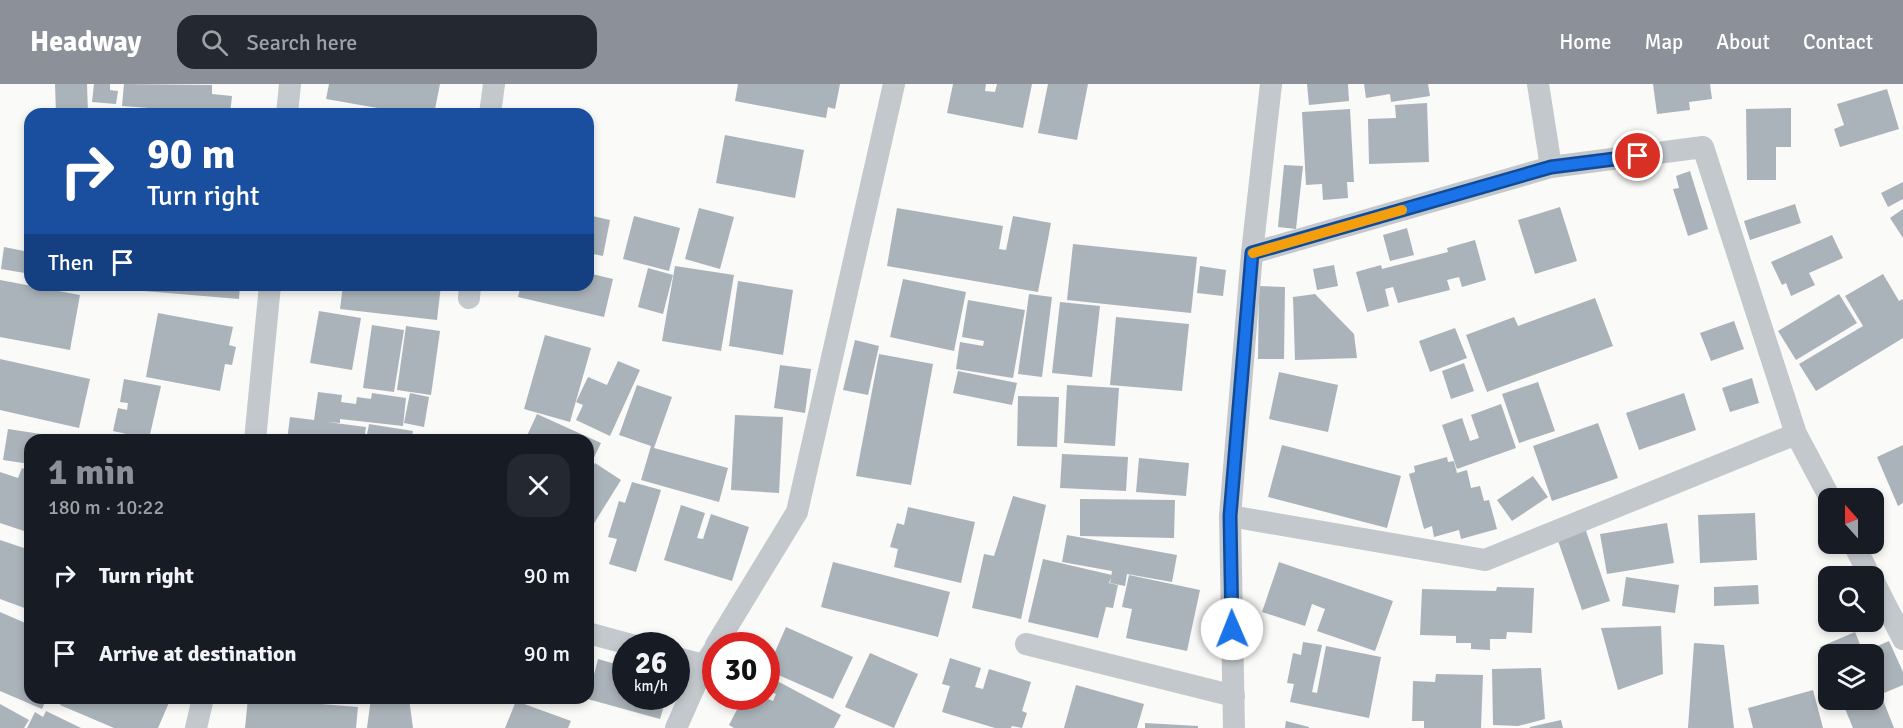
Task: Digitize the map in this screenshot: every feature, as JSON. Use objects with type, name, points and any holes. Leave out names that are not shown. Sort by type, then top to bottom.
[{"type":"street","points":[[288,108],[290,84]]},
{"type":"street","points":[[491,108],[494,84]]},
{"type":"street","points":[[724,632],[797,512],[894,84]]},
{"type":"street","points":[[1234,728],[1230,516],[1252,253],[1271,84]]},
{"type":"street","points":[[1538,84],[1551,167]]},
{"type":"street","points":[[1252,253],[1551,167],[1703,147],[1796,434],[1825,488]]},
{"type":"street","points":[[256,434],[269,291]]},
{"type":"street","points":[[1230,516],[1485,560],[1796,434]]},
{"type":"street","points":[[1884,602],[1903,639]]},
{"type":"street","points":[[594,635],[612,640]]},
{"type":"street","points":[[1026,644],[1234,696]]},
{"type":"street","points":[[676,728],[702,673]]},
{"type":"street","points":[[196,728],[202,704]]},
{"type":"building","points":[[55,84],[87,84],[88,108],[56,108]]},
{"type":"building","points":[[94,84],[110,84],[110,90],[118,91],[116,104],[92,102]]},
{"type":"building","points":[[124,84],[212,85],[212,94],[232,96],[231,108],[122,106]]},
{"type":"building","points":[[329,84],[440,84],[435,108],[378,108],[326,99]]},
{"type":"building","points":[[738,84],[840,84],[835,109],[828,107],[826,118],[735,101]]},
{"type":"building","points":[[953,84],[986,84],[985,91],[995,92],[997,84],[1032,84],[1023,128],[947,113]]},
{"type":"building","points":[[1048,84],[1088,84],[1077,140],[1038,133]]},
{"type":"building","points":[[1307,84],[1348,84],[1349,101],[1309,105]]},
{"type":"building","points":[[1364,84],[1428,84],[1430,96],[1391,102],[1390,94],[1366,98]]},
{"type":"building","points":[[1653,84],[1710,84],[1712,99],[1689,102],[1690,110],[1657,114]]},
{"type":"building","points":[[1887,89],[1899,129],[1840,147],[1834,129],[1844,125],[1837,104]]},
{"type":"building","points":[[1427,103],[1429,162],[1369,164],[1368,119],[1396,118],[1395,105]]},
{"type":"building","points":[[1791,108],[1791,147],[1776,147],[1776,180],[1747,180],[1746,109]]},
{"type":"building","points":[[1350,109],[1354,182],[1347,182],[1348,198],[1323,200],[1322,184],[1306,185],[1302,112]]},
{"type":"building","points":[[725,135],[804,150],[795,198],[716,183]]},
{"type":"building","points":[[1284,165],[1303,166],[1296,229],[1278,227]]},
{"type":"building","points":[[1690,171],[1708,229],[1688,236],[1673,189],[1679,188],[1676,176]]},
{"type":"building","points":[[1903,182],[1903,199],[1888,207],[1881,193]]},
{"type":"building","points":[[1795,204],[1801,223],[1750,240],[1744,221]]},
{"type":"building","points":[[1560,207],[1577,261],[1535,274],[1518,220]]},
{"type":"building","points":[[699,208],[734,217],[720,269],[685,259]]},
{"type":"building","points":[[897,208],[1003,226],[999,249],[1006,250],[1013,216],[1051,223],[1038,292],[887,266]]},
{"type":"building","points":[[1903,209],[1903,238],[1890,218]]},
{"type":"building","points":[[594,216],[610,220],[603,256],[594,254]]},
{"type":"building","points":[[634,216],[680,228],[669,271],[623,259]]},
{"type":"building","points":[[1407,228],[1414,255],[1390,261],[1383,235]]},
{"type":"building","points":[[1832,235],[1843,258],[1809,273],[1815,285],[1791,296],[1786,283],[1782,285],[1771,262]]},
{"type":"building","points":[[1475,240],[1486,280],[1462,287],[1459,277],[1447,280],[1450,290],[1398,303],[1393,287],[1385,289],[1389,306],[1367,312],[1356,272],[1381,265],[1382,269],[1448,252],[1447,248]]},
{"type":"building","points":[[1073,244],[1197,257],[1191,313],[1067,300]]},
{"type":"building","points":[[4,247],[24,251],[24,273],[1,269]]},
{"type":"building","points":[[1334,265],[1338,286],[1317,290],[1313,269]]},
{"type":"building","points":[[675,266],[734,275],[721,351],[662,341]]},
{"type":"building","points":[[1200,266],[1226,270],[1223,296],[1197,293]]},
{"type":"building","points":[[648,268],[673,275],[663,314],[638,307]]},
{"type":"building","points":[[594,274],[613,279],[604,317],[518,297],[520,291],[594,291]]},
{"type":"building","points":[[1883,274],[1899,301],[1903,299],[1903,338],[1816,391],[1799,364],[1863,326],[1845,296]]},
{"type":"building","points":[[903,279],[966,292],[954,351],[890,337]]},
{"type":"building","points":[[0,280],[24,284],[24,291],[59,291],[80,295],[70,350],[0,337]]},
{"type":"building","points":[[738,281],[793,290],[783,355],[729,346]]},
{"type":"building","points":[[1259,286],[1285,287],[1284,359],[1258,359]]},
{"type":"building","points":[[144,291],[240,291],[239,299]]},
{"type":"building","points":[[342,291],[440,291],[437,320],[340,309]]},
{"type":"building","points":[[1029,294],[1052,297],[1042,377],[1018,374]]},
{"type":"building","points":[[1315,294],[1354,334],[1357,358],[1295,360],[1293,297]]},
{"type":"building","points":[[1839,294],[1857,323],[1796,360],[1778,331]]},
{"type":"building","points":[[1595,298],[1613,346],[1487,392],[1466,335],[1514,317],[1518,326]]},
{"type":"building","points":[[968,300],[1025,310],[1013,378],[956,369],[960,342],[983,346],[984,341],[962,337]]},
{"type":"building","points":[[1060,302],[1100,306],[1092,377],[1052,373]]},
{"type":"building","points":[[319,311],[361,318],[352,370],[310,363]]},
{"type":"building","points":[[158,313],[233,327],[229,345],[236,347],[232,365],[225,364],[220,391],[146,377]]},
{"type":"building","points":[[1116,317],[1189,324],[1182,391],[1110,385]]},
{"type":"building","points":[[1734,321],[1744,349],[1711,361],[1700,333]]},
{"type":"building","points":[[372,325],[404,330],[394,392],[363,388]]},
{"type":"building","points":[[406,326],[440,331],[431,395],[397,390]]},
{"type":"building","points":[[1455,328],[1467,358],[1430,372],[1419,341]]},
{"type":"building","points":[[545,335],[591,348],[570,422],[524,409]]},
{"type":"building","points":[[855,340],[879,346],[868,395],[843,390]]},
{"type":"building","points":[[879,354],[933,364],[911,485],[856,476]]},
{"type":"building","points":[[0,359],[90,379],[79,428],[0,410]]},
{"type":"building","points":[[618,361],[640,370],[610,436],[576,420],[583,405],[576,402],[588,377],[607,385]]},
{"type":"building","points":[[1464,363],[1474,391],[1451,399],[1442,371]]},
{"type":"building","points":[[780,365],[811,369],[805,413],[774,408]]},
{"type":"building","points":[[958,371],[1017,383],[1012,405],[953,393]]},
{"type":"building","points":[[1279,372],[1338,385],[1328,432],[1269,419]]},
{"type":"building","points":[[1752,378],[1759,403],[1730,412],[1722,388]]},
{"type":"building","points":[[124,379],[161,386],[150,434],[126,434],[113,431],[118,408],[127,410],[128,403],[120,402]]},
{"type":"building","points":[[1538,382],[1555,431],[1519,443],[1502,394]]},
{"type":"building","points":[[637,385],[672,397],[654,448],[728,468],[719,502],[641,480],[651,446],[619,435]]},
{"type":"building","points":[[1067,385],[1119,388],[1115,446],[1064,443]]},
{"type":"building","points":[[318,392],[342,395],[341,402],[356,404],[357,397],[371,399],[372,393],[406,398],[403,426],[340,419],[340,423],[327,422],[366,427],[365,434],[288,434],[290,417],[314,420]]},
{"type":"building","points":[[410,393],[429,397],[424,427],[404,423]]},
{"type":"building","points":[[1684,393],[1696,430],[1639,450],[1626,413]]},
{"type":"building","points":[[1018,396],[1059,397],[1057,447],[1017,446]]},
{"type":"building","points":[[1501,404],[1516,448],[1457,469],[1442,425],[1462,418],[1470,441],[1479,438],[1471,415]]},
{"type":"building","points":[[537,414],[581,434],[528,434]]},
{"type":"building","points":[[735,415],[783,417],[779,493],[731,490]]},
{"type":"building","points":[[1598,423],[1618,478],[1552,501],[1533,446]]},
{"type":"building","points":[[369,424],[413,431],[412,434],[367,434]]},
{"type":"building","points":[[8,429],[41,434],[24,434],[24,463],[3,460]]},
{"type":"building","points":[[594,440],[601,443],[594,458]]},
{"type":"building","points":[[1282,445],[1401,476],[1387,528],[1268,497]]},
{"type":"building","points":[[1903,445],[1903,503],[1898,506],[1877,457]]},
{"type":"building","points":[[1062,454],[1128,457],[1126,491],[1060,488]]},
{"type":"building","points":[[1447,457],[1448,462],[1454,461],[1457,473],[1467,470],[1471,488],[1480,486],[1484,501],[1489,500],[1497,529],[1461,539],[1459,530],[1434,537],[1432,526],[1424,529],[1409,474],[1415,472],[1414,466]]},
{"type":"building","points":[[1139,458],[1189,463],[1186,496],[1136,492]]},
{"type":"building","points":[[595,463],[621,480],[594,523]]},
{"type":"building","points":[[22,468],[24,469],[24,531],[0,523],[0,472],[18,478]]},
{"type":"building","points":[[1533,476],[1548,497],[1512,521],[1497,500]]},
{"type":"building","points":[[632,482],[661,490],[636,572],[609,564],[617,539],[608,537],[619,501],[625,503]]},
{"type":"building","points":[[1013,496],[1046,505],[1021,619],[972,608],[984,554],[994,556]]},
{"type":"building","points":[[1080,499],[1175,500],[1174,538],[1080,536]]},
{"type":"building","points":[[681,505],[705,513],[697,538],[703,539],[711,514],[749,527],[732,581],[664,560]]},
{"type":"building","points":[[908,507],[975,522],[961,583],[894,567],[898,549],[890,547],[897,523],[904,525]]},
{"type":"building","points":[[1755,513],[1757,560],[1700,563],[1698,515]]},
{"type":"building","points":[[1667,523],[1674,563],[1607,574],[1600,534]]},
{"type":"building","points":[[1585,528],[1610,601],[1582,610],[1557,538]]},
{"type":"building","points":[[1067,535],[1177,555],[1172,582],[1127,574],[1125,586],[1110,583],[1112,571],[1062,562]]},
{"type":"building","points":[[0,540],[24,548],[24,608],[0,599]]},
{"type":"building","points":[[1043,559],[1112,575],[1109,583],[1118,585],[1113,608],[1106,607],[1098,638],[1028,622]]},
{"type":"building","points":[[833,562],[950,592],[938,637],[821,607]]},
{"type":"building","points":[[1279,562],[1393,601],[1375,651],[1317,631],[1325,609],[1312,604],[1305,626],[1262,612]]},
{"type":"building","points":[[1129,575],[1200,590],[1187,651],[1126,638],[1132,609],[1122,607]]},
{"type":"building","points":[[1626,577],[1679,585],[1675,613],[1622,606]]},
{"type":"building","points":[[1758,585],[1759,604],[1714,606],[1714,587]]},
{"type":"building","points":[[1497,587],[1534,588],[1532,633],[1507,632],[1506,639],[1490,639],[1490,650],[1471,649],[1471,643],[1456,643],[1456,636],[1420,635],[1422,589],[1496,591]]},
{"type":"building","points":[[0,612],[24,622],[24,701],[0,691]]},
{"type":"building","points":[[1661,626],[1663,674],[1618,690],[1601,628]]},
{"type":"building","points":[[786,627],[853,657],[833,699],[780,676],[780,641]]},
{"type":"building","points":[[1855,632],[1860,644],[1827,644]]},
{"type":"building","points":[[1889,641],[1903,672],[1903,685],[1884,693],[1884,644],[1882,644]]},
{"type":"building","points":[[1303,642],[1322,645],[1312,692],[1317,693],[1326,646],[1381,657],[1369,718],[1290,702],[1294,684],[1287,683],[1293,653],[1301,655]]},
{"type":"building","points":[[1694,643],[1724,645],[1734,728],[1688,728]]},
{"type":"building","points":[[870,653],[918,674],[894,728],[845,707]]},
{"type":"building","points":[[950,658],[981,668],[975,687],[983,689],[989,669],[1031,682],[1022,711],[1027,713],[1022,728],[1012,726],[1011,728],[995,728],[942,712],[950,686],[942,684]]},
{"type":"building","points":[[598,659],[612,663],[612,706],[594,701],[594,675]]},
{"type":"building","points":[[1541,668],[1545,719],[1518,726],[1493,725],[1492,669]]},
{"type":"building","points":[[1436,674],[1483,675],[1481,728],[1424,728],[1424,721],[1412,721],[1413,681],[1435,682]]},
{"type":"building","points":[[780,682],[841,715],[834,728],[734,728],[729,725],[737,710],[780,710]]},
{"type":"building","points":[[1076,685],[1144,704],[1137,728],[1064,728]]},
{"type":"building","points":[[1813,690],[1823,728],[1753,728],[1748,708]]},
{"type":"building","points":[[1884,702],[1894,728],[1853,728],[1846,710],[1884,710]]},
{"type":"building","points":[[0,704],[29,720],[24,728],[0,728]]},
{"type":"building","points":[[30,704],[44,704],[42,709]]},
{"type":"building","points":[[168,704],[158,728],[114,728],[60,705]]},
{"type":"building","points":[[247,704],[321,704],[358,707],[356,728],[245,728]]},
{"type":"building","points":[[370,704],[410,704],[413,728],[367,728]]},
{"type":"building","points":[[515,704],[524,704],[571,721],[568,728],[505,728]]},
{"type":"building","points":[[627,710],[663,710],[660,719]]},
{"type":"building","points":[[46,711],[81,728],[27,728],[35,712],[43,717]]},
{"type":"building","points":[[1561,720],[1563,728],[1530,728],[1530,727]]},
{"type":"building","points":[[1286,721],[1309,727],[1309,728],[1285,728]]},
{"type":"building","points":[[1145,723],[1198,726],[1198,728],[1145,728]]},
{"type":"slow traffic","points":[[1253,253],[1402,210]]},
{"type":"route","points":[[1232,629],[1230,516],[1252,253],[1551,167],[1638,156]]}]
